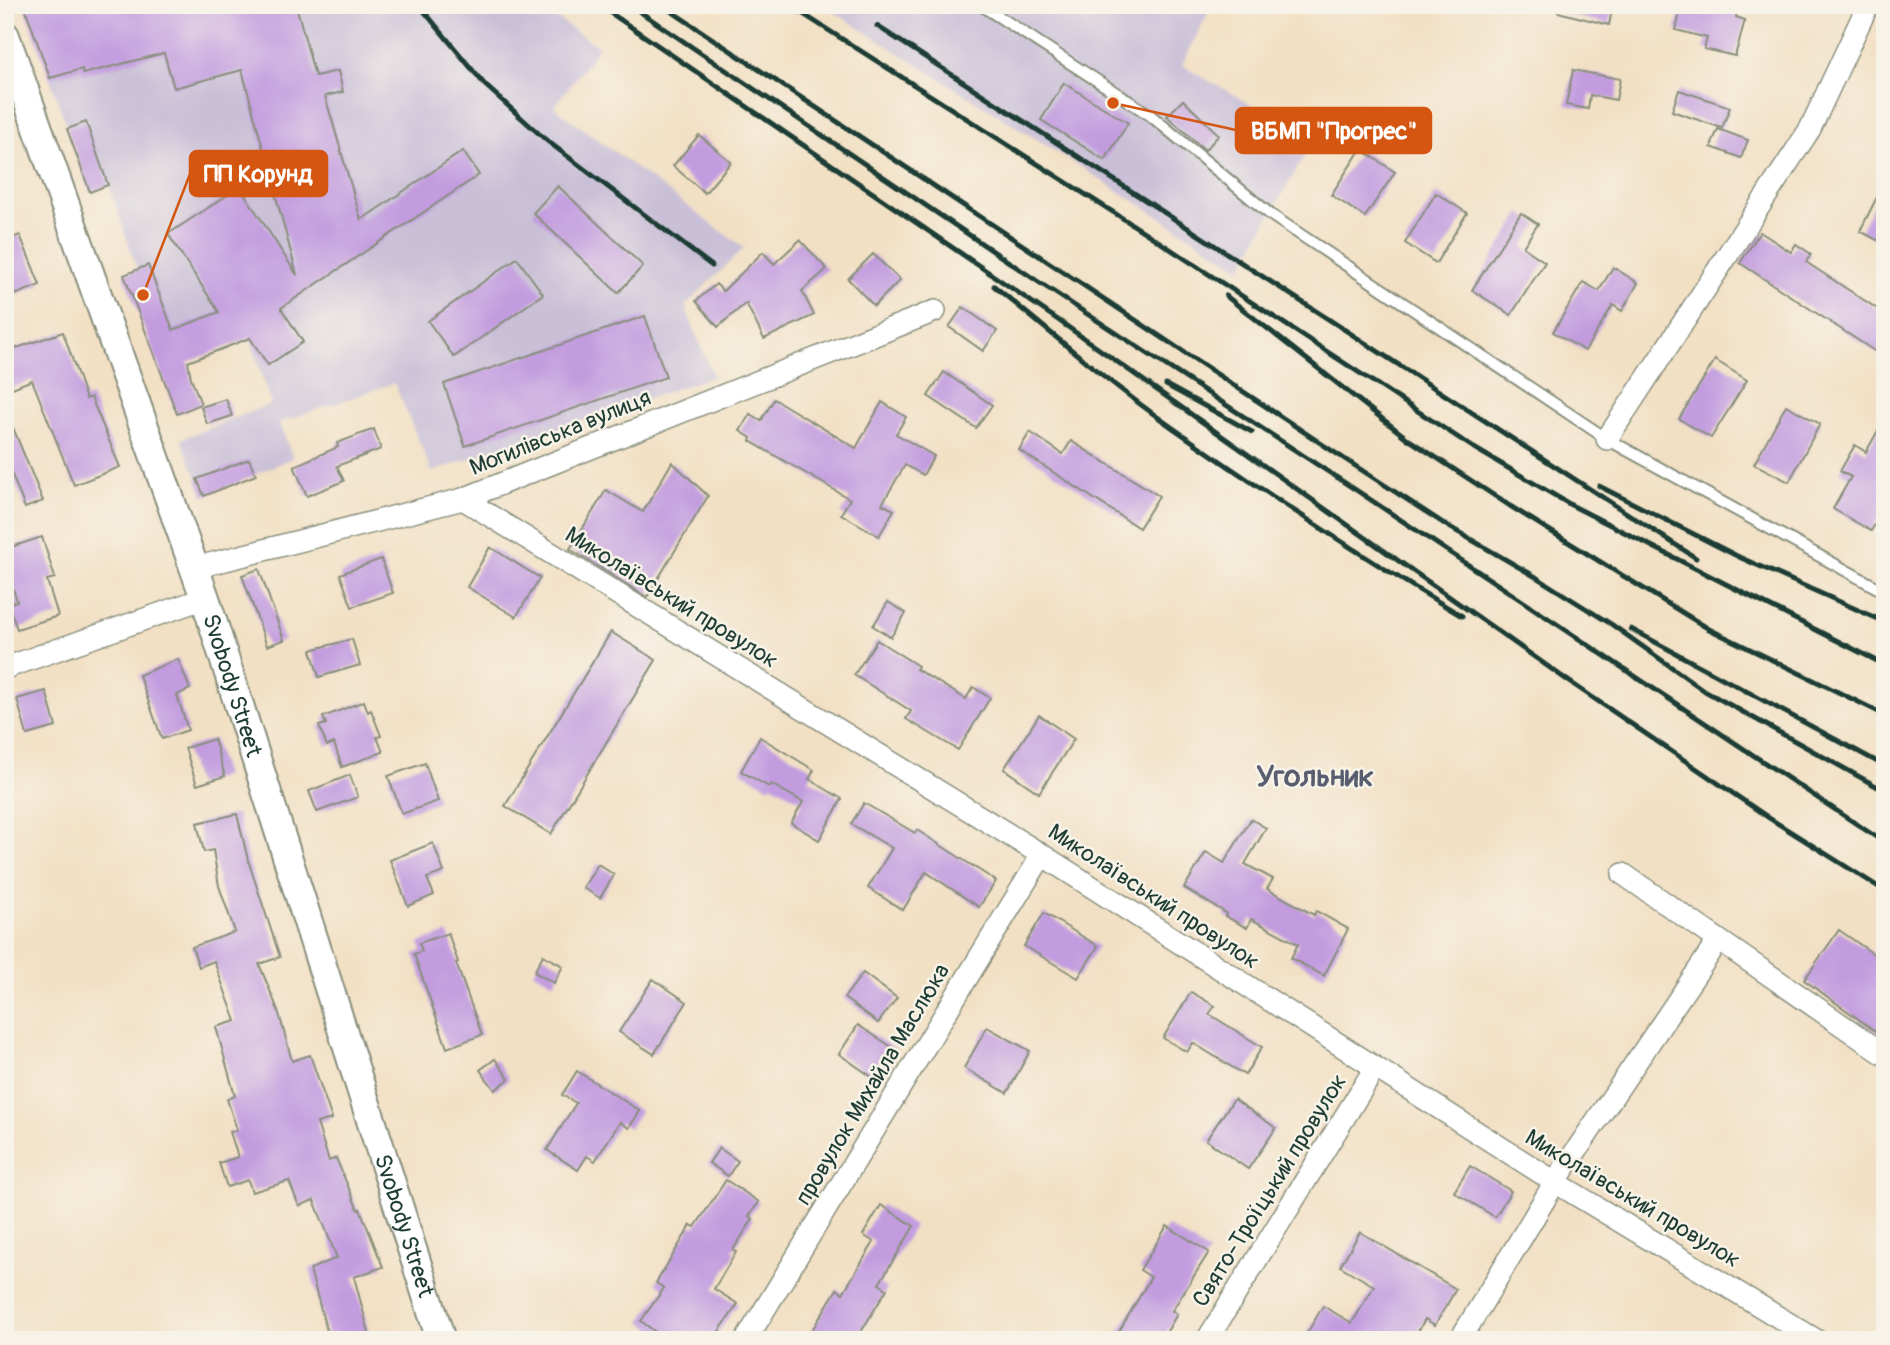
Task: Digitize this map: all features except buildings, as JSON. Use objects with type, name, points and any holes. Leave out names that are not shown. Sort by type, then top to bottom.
[{"type":"street","points":[[1607,439],[1810,129],[1868,5]]},
{"type":"street","name":"Svobody Street","points":[[5,36],[205,598],[441,1340]]},
{"type":"street","name":"Могилівська вулиця","points":[[194,568],[463,499],[935,311]]},
{"type":"street","name":"Миколаївський провулок","points":[[463,499],[1042,855],[1555,1182],[1816,1340]]},
{"type":"street","points":[[5,668],[205,598]]},
{"type":"street","name":"провулок Михайла Маслюка","points":[[746,1340],[1042,855]]},
{"type":"street","points":[[1623,874],[1885,1055]]},
{"type":"street","points":[[1460,1340],[1555,1182],[1718,941]]},
{"type":"street","name":"Свято-Троїцький провулок","points":[[1207,1340],[1375,1068]]},
{"type":"lane","points":[[981,5],[1150,115],[1270,215],[1607,439],[1885,592]]},
{"type":"shaded area","points":[[35,5],[537,5],[599,47],[554,107],[744,248],[685,306],[713,376],[432,472],[394,383],[279,423],[293,458],[204,496],[181,439],[271,404],[250,338],[161,372],[124,275],[137,269],[109,186],[90,192],[25,8]]},
{"type":"shaded area","points":[[823,5],[1212,5],[1182,65],[1314,141],[1241,268]]},
{"type":"railway","points":[[419,5],[485,85],[546,140],[712,266]]},
{"type":"railway","points":[[599,5],[1058,320],[1567,680],[1769,818],[1885,891]]},
{"type":"railway","points":[[630,5],[1043,285],[1885,843]]},
{"type":"railway","points":[[662,5],[1446,525],[1611,624],[1705,691],[1885,791]]},
{"type":"railway","points":[[789,5],[1152,237],[1474,448],[1571,505],[1885,665]]},
{"type":"railway","points":[[877,26],[1696,558]]},
{"type":"railway","points":[[994,286],[1104,376],[1173,428],[1316,525],[1462,616]]},
{"type":"railway","points":[[1226,296],[1408,439],[1510,506],[1709,629],[1885,715]]},
{"type":"railway","points":[[1166,385],[1252,432]]},
{"type":"railway","points":[[1599,486],[1739,557],[1885,622]]},
{"type":"railway","points":[[1631,629],[1885,766]]},
{"type":"place","name":"ВБМП \"Прогрес\"","points":[[1113,103]]},
{"type":"place","name":"ПП Корунд","points":[[143,295]]},
{"type":"district","name":"Угольник","points":[[1315,776]]}]
